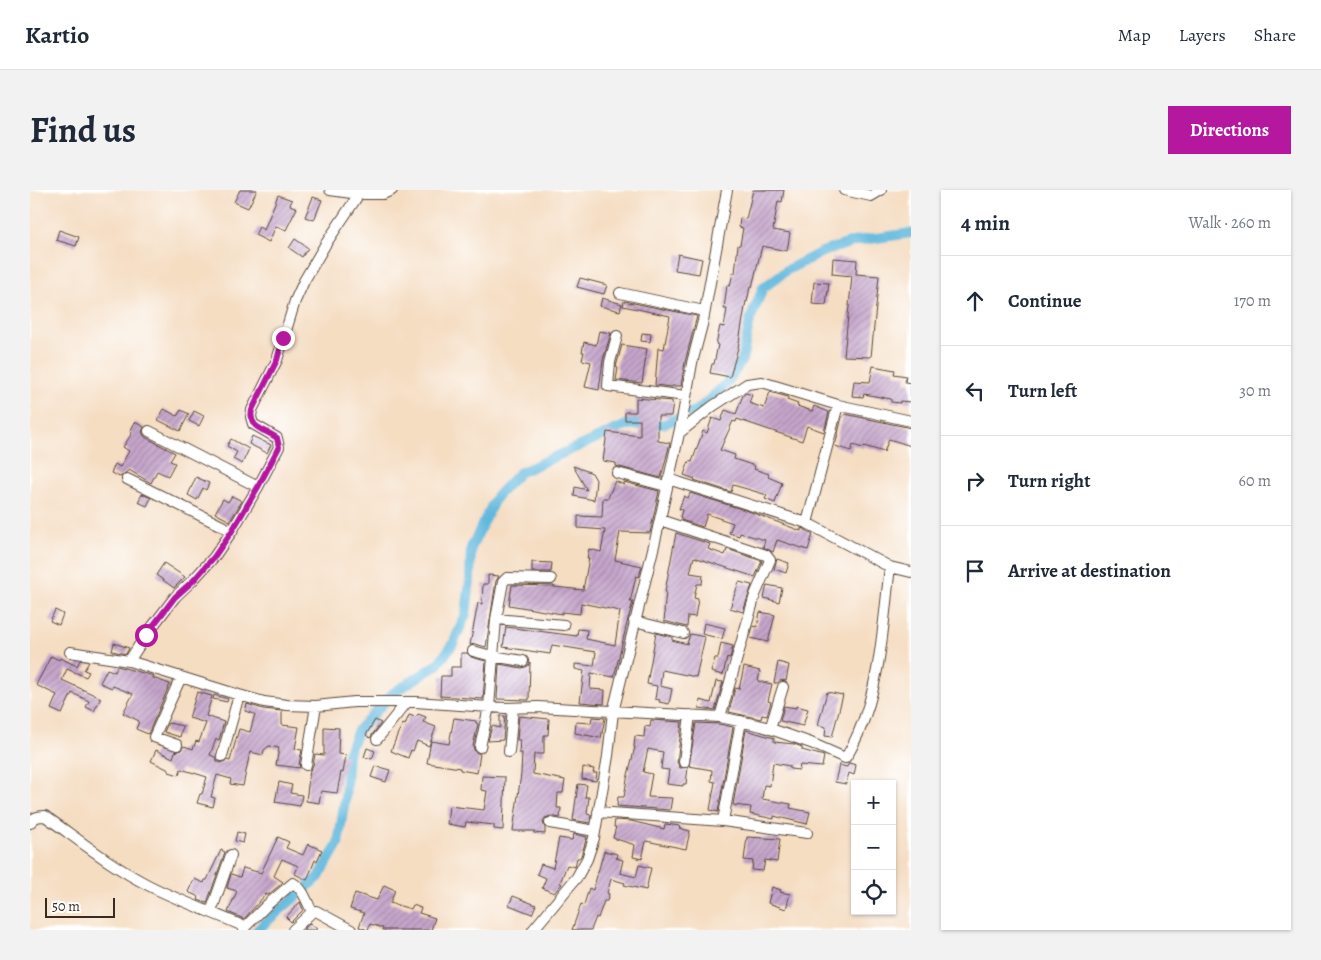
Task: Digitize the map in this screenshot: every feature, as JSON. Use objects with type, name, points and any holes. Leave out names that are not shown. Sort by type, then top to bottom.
[{"type":"street","points":[[330,190],[359,194],[383,194],[392,190]]},
{"type":"street","points":[[533,930],[577,877],[587,859],[595,831],[608,756],[613,712],[660,520],[682,420],[727,190]]},
{"type":"street","points":[[844,190],[871,196],[881,190]]},
{"type":"street","points":[[129,661],[175,597],[194,580],[214,557],[258,487],[279,447],[279,442],[271,434],[253,424],[251,418],[252,410],[277,360],[295,301],[304,281],[324,245],[359,194]]},
{"type":"street","points":[[620,293],[704,311]]},
{"type":"street","points":[[617,336],[610,362],[608,386],[686,400]]},
{"type":"street","points":[[679,433],[713,406],[747,384],[754,382],[762,382],[838,405],[911,421]]},
{"type":"street","points":[[807,524],[838,405]]},
{"type":"street","points":[[149,431],[258,487]]},
{"type":"street","points":[[617,474],[667,482],[807,524],[890,567],[911,572]]},
{"type":"street","points":[[127,479],[232,531]]},
{"type":"street","points":[[660,520],[766,555],[770,560],[755,595],[720,716]]},
{"type":"street","points":[[70,652],[129,661],[264,702],[316,706],[354,702],[407,702],[720,716],[770,729],[811,743],[845,758],[865,718],[874,691],[890,567]]},
{"type":"street","points":[[480,747],[489,707],[492,656],[502,582],[505,578],[551,579]]},
{"type":"street","points":[[496,619],[564,625]]},
{"type":"street","points":[[634,621],[684,633]]},
{"type":"street","points":[[473,651],[492,656],[523,660]]},
{"type":"street","points":[[177,745],[154,737],[181,677]]},
{"type":"street","points":[[770,729],[783,687]]},
{"type":"street","points":[[222,756],[239,695]]},
{"type":"street","points":[[377,739],[407,702]]},
{"type":"street","points":[[306,765],[316,706]]},
{"type":"street","points":[[509,752],[514,708]]},
{"type":"street","points":[[684,762],[690,715]]},
{"type":"street","points":[[723,821],[741,721]]},
{"type":"street","points":[[598,812],[723,821],[807,833]]},
{"type":"street","points":[[30,823],[33,818],[45,816],[121,870],[244,929],[291,884],[300,889],[312,912]]},
{"type":"street","points":[[550,824],[595,831]]},
{"type":"street","points":[[211,912],[231,855]]},
{"type":"street","points":[[293,930],[312,912]]},
{"type":"street","points":[[312,912],[320,913],[351,930]]},
{"type":"building","points":[[240,190],[257,190],[248,208],[234,202]]},
{"type":"building","points":[[753,190],[784,190],[782,202],[778,201],[773,230],[790,233],[787,251],[762,246],[752,287],[750,287],[746,301],[738,348],[730,377],[710,373],[712,364],[714,364],[720,326],[724,327],[727,309],[724,309],[727,285],[730,286],[733,273],[735,273],[738,245],[740,245],[743,228],[739,227],[740,218],[746,219]]},
{"type":"building","points":[[278,195],[292,200],[290,205],[297,208],[286,230],[276,226],[269,242],[255,235],[259,227],[264,230]]},
{"type":"building","points":[[313,197],[322,200],[314,220],[305,217]]},
{"type":"building","points":[[59,230],[79,237],[76,246],[56,240]]},
{"type":"building","points":[[295,239],[308,248],[302,257],[289,248]]},
{"type":"building","points":[[678,254],[702,259],[699,274],[675,270]]},
{"type":"building","points":[[833,258],[857,260],[856,274],[879,276],[871,357],[844,356],[852,276],[832,274]]},
{"type":"building","points":[[580,278],[607,285],[604,294],[577,287]]},
{"type":"building","points":[[814,282],[829,283],[826,305],[812,304]]},
{"type":"building","points":[[602,298],[622,304],[620,311],[600,306]]},
{"type":"building","points":[[624,301],[697,316],[681,386],[655,385],[658,348],[664,349],[670,316],[623,306]]},
{"type":"building","points":[[599,331],[611,333],[603,360],[599,390],[585,387],[591,362],[582,360],[584,352],[582,352],[584,342],[596,345]]},
{"type":"building","points":[[642,333],[651,334],[650,342],[641,341]]},
{"type":"building","points":[[622,345],[647,349],[642,383],[616,380],[618,368],[616,367]]},
{"type":"building","points":[[873,366],[895,370],[894,374],[906,376],[905,382],[911,383],[911,402],[891,402],[891,399],[864,394],[863,397],[852,396],[854,381],[870,382]]},
{"type":"building","points":[[770,392],[788,397],[787,400],[798,404],[797,406],[812,411],[814,406],[829,412],[824,432],[807,426],[802,441],[737,419],[736,422],[733,421],[720,450],[735,455],[734,459],[755,466],[754,469],[769,474],[768,477],[782,483],[775,503],[765,499],[767,495],[733,485],[731,492],[684,475],[689,461],[692,462],[703,431],[707,433],[712,418],[721,421],[725,410],[736,414],[743,395],[746,393],[752,395],[749,403],[764,408]]},
{"type":"building","points":[[636,398],[672,401],[673,404],[671,416],[658,416],[658,441],[670,443],[661,478],[616,466],[616,463],[603,461],[607,432],[640,436],[640,420],[625,420],[625,412],[636,412]]},
{"type":"building","points":[[164,409],[177,416],[181,410],[189,414],[180,431],[158,420]]},
{"type":"building","points":[[194,411],[204,416],[199,426],[189,421]]},
{"type":"building","points":[[845,414],[911,428],[911,446],[889,439],[884,452],[864,446],[863,448],[853,445],[851,451],[835,446],[842,417]]},
{"type":"building","points":[[135,422],[144,427],[142,432],[145,437],[175,453],[170,461],[175,463],[168,476],[157,471],[151,483],[129,470],[120,477],[111,473],[115,464],[120,467],[129,451],[123,447],[132,433],[130,432]]},
{"type":"building","points":[[252,436],[271,445],[267,453],[249,444]]},
{"type":"building","points":[[231,439],[249,449],[242,464],[233,459],[237,452],[227,446]]},
{"type":"building","points":[[573,466],[592,473],[596,480],[594,500],[574,496],[575,487],[587,490]]},
{"type":"building","points":[[196,477],[209,483],[206,490],[203,488],[197,500],[188,495]]},
{"type":"building","points":[[615,481],[624,485],[624,482],[659,491],[650,533],[620,532],[615,560],[642,566],[639,577],[636,576],[630,602],[633,602],[614,677],[591,673],[590,689],[605,690],[604,704],[580,702],[584,671],[575,669],[575,664],[594,666],[596,652],[552,645],[550,654],[503,647],[506,627],[577,636],[578,629],[587,630],[586,639],[615,645],[620,611],[581,603],[580,614],[562,612],[562,614],[509,605],[512,585],[554,586],[583,590],[589,549],[601,552],[605,530],[578,528],[578,516],[602,517],[603,498],[608,498]]},
{"type":"building","points":[[690,493],[748,511],[801,531],[801,528],[804,529],[813,534],[808,550],[777,540],[773,552],[763,547],[765,540],[740,533],[739,536],[729,533],[733,523],[707,514],[703,527],[681,520],[682,510],[679,509],[684,496],[688,498]]},
{"type":"building","points":[[142,494],[151,498],[147,506],[138,502]]},
{"type":"building","points":[[232,496],[242,501],[230,521],[215,513],[223,499],[228,502]]},
{"type":"building","points":[[676,533],[710,544],[708,549],[725,555],[727,549],[762,561],[755,577],[694,557],[690,573],[703,575],[702,584],[697,584],[694,598],[698,599],[695,617],[688,616],[687,627],[664,621],[665,591]]},
{"type":"building","points":[[777,559],[789,563],[786,573],[774,569]]},
{"type":"building","points":[[532,562],[552,563],[551,572],[532,572]]},
{"type":"building","points":[[164,563],[185,577],[174,588],[156,575]]},
{"type":"building","points":[[488,575],[499,576],[496,581],[486,647],[475,644],[470,645],[478,603],[482,604],[483,584],[488,584]]},
{"type":"building","points":[[739,582],[752,585],[743,612],[730,608]]},
{"type":"building","points":[[767,585],[782,588],[779,602],[764,598]]},
{"type":"building","points":[[55,610],[63,614],[59,625],[50,621]]},
{"type":"building","points":[[760,612],[775,615],[768,642],[750,638],[753,626],[757,627]]},
{"type":"building","points":[[704,623],[725,628],[722,639],[702,634]]},
{"type":"building","points":[[656,633],[672,637],[672,640],[687,644],[690,634],[705,637],[696,677],[662,670],[660,686],[672,689],[669,704],[655,699],[657,686],[647,684]]},
{"type":"building","points":[[114,643],[129,648],[126,654],[112,651]]},
{"type":"building","points":[[721,643],[733,646],[730,658],[727,657],[723,675],[711,672],[715,658],[718,658]]},
{"type":"building","points":[[461,653],[467,653],[471,657],[486,661],[483,699],[440,696],[441,676],[451,676],[451,667],[461,667]]},
{"type":"building","points":[[51,656],[77,666],[80,660],[89,662],[84,670],[89,672],[86,677],[67,669],[62,680],[101,698],[94,711],[86,707],[89,701],[72,693],[62,714],[51,709],[57,695],[36,685]]},
{"type":"building","points":[[530,662],[529,700],[497,699],[499,664],[522,668],[528,666]]},
{"type":"building","points":[[778,662],[789,665],[786,681],[781,680],[774,683]]},
{"type":"building","points":[[117,666],[154,676],[153,678],[170,684],[148,734],[136,729],[139,721],[123,713],[133,694],[100,683],[107,669],[115,672]]},
{"type":"building","points":[[744,667],[760,671],[758,681],[772,684],[768,701],[771,702],[767,716],[762,715],[761,719],[729,712],[735,688],[739,689]]},
{"type":"building","points":[[716,681],[723,682],[715,710],[699,708],[700,700],[711,703]]},
{"type":"building","points":[[197,692],[212,696],[206,716],[224,722],[219,740],[216,739],[210,755],[215,757],[217,761],[221,763],[227,760],[230,761],[239,729],[250,732],[255,714],[245,711],[247,704],[263,709],[282,711],[282,725],[299,727],[295,749],[302,750],[300,768],[276,765],[279,748],[269,746],[264,750],[263,755],[250,752],[243,786],[230,784],[231,779],[217,775],[211,797],[215,798],[213,807],[197,803],[207,777],[181,769],[179,775],[169,772],[169,770],[151,761],[156,750],[173,758],[175,752],[181,750],[184,746],[193,749],[196,741],[199,742],[206,723],[189,718]]},
{"type":"building","points":[[827,692],[843,695],[832,737],[825,736],[826,727],[818,725]]},
{"type":"building","points":[[214,695],[228,699],[227,702],[213,699]]},
{"type":"building","points":[[784,706],[808,709],[803,726],[780,721]]},
{"type":"building","points":[[418,714],[426,717],[423,722],[436,727],[429,746],[417,741],[408,758],[391,751],[398,733],[403,724],[405,725],[409,715],[416,717]]},
{"type":"building","points":[[500,716],[505,716],[503,740],[488,741],[492,726],[500,728]]},
{"type":"building","points":[[519,716],[549,719],[548,735],[544,735],[544,754],[534,754],[533,774],[565,780],[563,793],[558,793],[557,808],[561,808],[560,818],[551,816],[545,818],[543,822],[545,834],[534,833],[534,831],[513,831],[521,774],[522,753],[519,753],[520,740],[517,740]]},
{"type":"building","points":[[592,717],[605,718],[601,738],[575,733],[576,722],[591,723]]},
{"type":"building","points":[[454,718],[476,721],[478,724],[473,746],[475,752],[480,754],[477,773],[460,770],[460,768],[427,763],[431,741],[449,744]]},
{"type":"building","points":[[375,720],[381,723],[370,738],[366,735]]},
{"type":"building","points":[[651,720],[682,722],[677,762],[680,768],[688,767],[686,784],[683,784],[683,786],[667,784],[669,770],[661,769],[663,752],[648,749],[643,772],[652,774],[648,797],[672,798],[670,810],[617,806],[618,797],[624,797],[635,747],[635,736],[644,737],[645,726],[650,727]]},
{"type":"building","points":[[168,723],[183,726],[180,737],[164,732]]},
{"type":"building","points":[[696,723],[733,727],[718,812],[710,810],[715,782],[711,781],[712,770],[689,766]]},
{"type":"building","points":[[324,727],[339,728],[338,754],[346,755],[337,793],[321,791],[319,803],[306,801],[310,770],[313,766],[315,754],[324,755]]},
{"type":"building","points":[[746,730],[774,738],[774,742],[794,744],[802,747],[802,750],[824,756],[822,767],[800,765],[799,770],[790,769],[790,766],[773,763],[770,786],[764,785],[762,799],[791,804],[790,808],[810,812],[807,824],[774,816],[774,819],[750,814],[751,807],[733,805]]},
{"type":"building","points":[[367,748],[375,751],[372,759],[364,757]]},
{"type":"building","points":[[849,763],[856,765],[854,775],[849,773],[846,784],[835,782],[839,765],[847,767]]},
{"type":"building","points":[[375,766],[390,770],[386,782],[371,777]]},
{"type":"building","points":[[583,767],[594,769],[593,773],[597,773],[596,781],[582,779]]},
{"type":"building","points":[[482,776],[505,777],[503,830],[494,829],[494,825],[466,822],[465,827],[447,824],[449,806],[484,810],[487,791],[481,790]]},
{"type":"building","points":[[279,782],[292,785],[290,793],[302,795],[300,806],[275,802]]},
{"type":"building","points":[[578,784],[587,785],[585,797],[589,797],[587,814],[591,815],[590,823],[573,820]]},
{"type":"building","points":[[615,820],[631,821],[664,829],[665,824],[680,826],[679,828],[690,831],[686,849],[646,841],[642,859],[633,857],[635,845],[613,838],[616,827],[614,827]]},
{"type":"building","points":[[237,832],[245,834],[243,843],[235,841]]},
{"type":"building","points":[[574,834],[587,837],[575,867],[567,865],[560,883],[562,884],[554,893],[542,888],[546,878],[537,874],[541,864],[553,868],[559,838],[572,840]]},
{"type":"building","points":[[278,837],[289,842],[286,848],[303,855],[308,844],[322,850],[317,861],[315,860],[307,880],[295,874],[298,866],[282,859],[274,876],[283,882],[281,884],[268,895],[266,894],[244,919],[228,912],[237,891],[227,888],[231,874],[240,877],[243,868],[261,873]]},
{"type":"building","points":[[747,837],[780,839],[777,862],[765,860],[763,871],[752,870],[753,861],[744,860]]},
{"type":"building","points":[[221,850],[225,852],[207,903],[198,900],[199,897],[188,892],[194,879],[204,883],[207,880]]},
{"type":"building","points":[[604,851],[617,854],[616,858],[623,860],[620,873],[636,877],[639,865],[651,868],[646,890],[624,885],[625,883],[611,879],[607,901],[604,901],[591,930],[572,930],[581,904],[584,905],[589,888],[593,890]]},
{"type":"building","points":[[384,885],[395,890],[390,903],[411,909],[413,905],[421,908],[419,913],[435,918],[431,930],[382,930],[383,928],[370,924],[368,930],[359,927],[364,913],[350,909],[355,893],[377,900]]},
{"type":"building","points":[[772,887],[781,890],[780,892],[790,894],[786,909],[768,903]]},
{"type":"building","points":[[513,896],[536,905],[532,914],[509,905]]},
{"type":"building","points":[[300,902],[303,910],[291,922],[286,917]]},
{"type":"building","points":[[310,923],[318,930],[303,930]]},
{"type":"waterway","points":[[257,930],[319,877],[338,844],[345,799],[348,753],[358,730],[393,693],[437,665],[453,644],[466,614],[471,548],[496,497],[519,473],[626,425],[664,424],[699,409],[727,383],[742,360],[750,320],[763,288],[787,270],[822,252],[856,241],[911,233]]},
{"type":"route","points":[[146,635],[175,597],[194,580],[214,557],[232,531],[279,447],[277,438],[253,424],[251,418],[252,410],[277,360],[283,338]]}]
